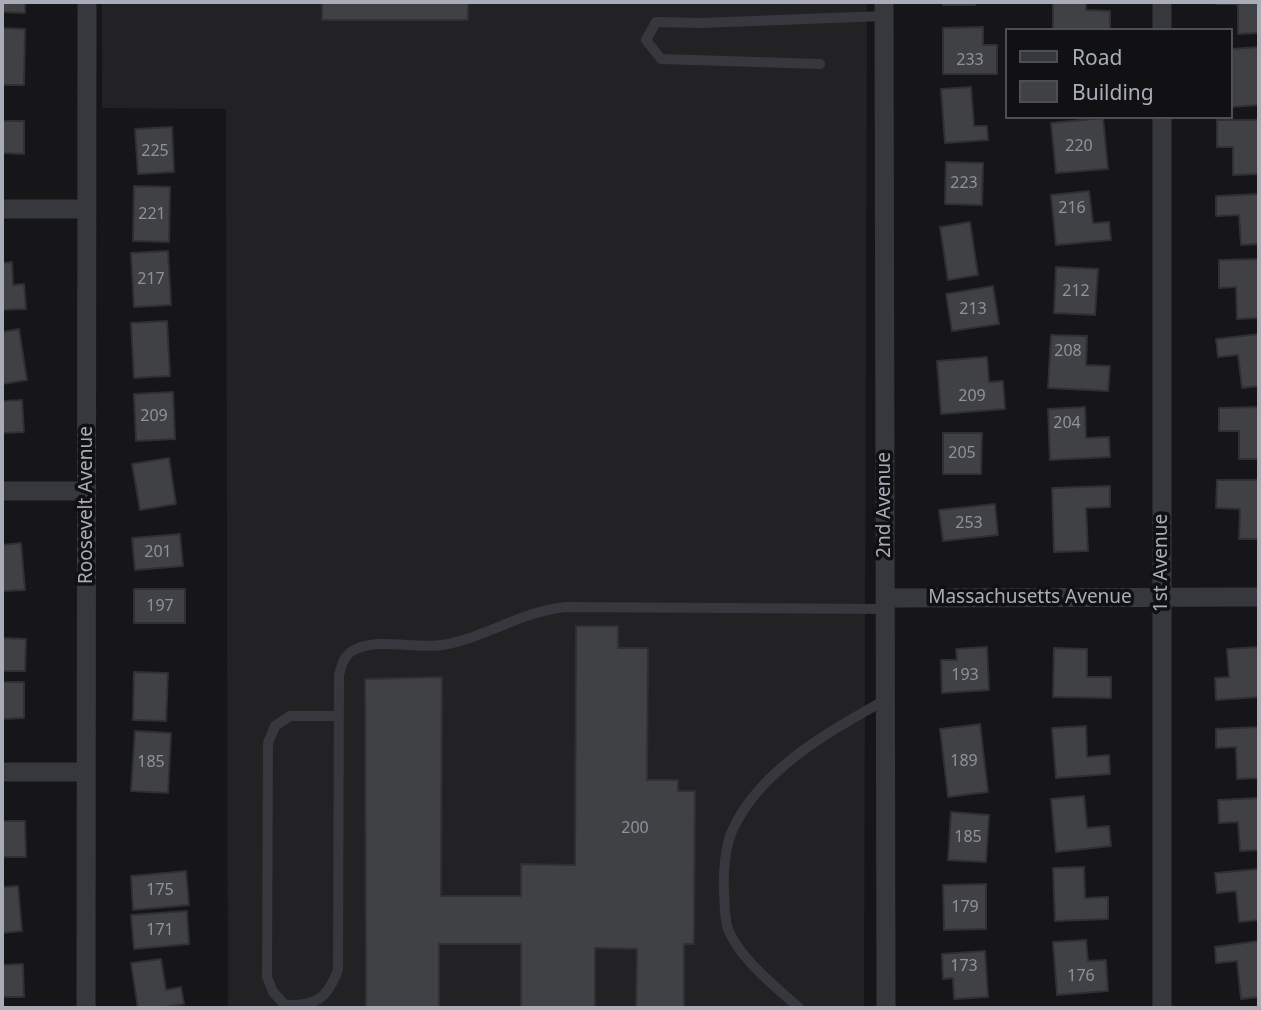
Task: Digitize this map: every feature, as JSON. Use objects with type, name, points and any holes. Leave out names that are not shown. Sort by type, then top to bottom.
[{"type":"street","name":"Roosevelt Avenue","points":[[86,1008],[87,2]]},
{"type":"street","points":[[1162,2],[1162,28]]},
{"type":"street","name":"2nd Avenue","points":[[884,9],[886,1008]]},
{"type":"street","name":"1st Avenue","points":[[1162,119],[1162,1008]]},
{"type":"street","points":[[2,209],[87,209]]},
{"type":"street","points":[[2,491],[87,491]]},
{"type":"street","name":"Massachusetts Avenue","points":[[885,603],[1259,597]]},
{"type":"street","points":[[2,772],[86,772]]},
{"type":"lane","points":[[820,64],[661,58],[646,40],[656,22],[701,23],[884,9]]},
{"type":"lane","points":[[339,716],[290,716],[275,726],[268,743],[267,977],[273,992],[285,1005],[307,1006],[323,997],[338,970],[339,716],[339,675],[344,659],[355,649],[372,646],[441,645],[544,609],[885,603]]},
{"type":"lane","points":[[799,1008],[760,972],[727,928],[723,876],[732,830],[761,787],[828,733],[886,699]]},
{"type":"shaded area","points":[[102,2],[867,2],[864,1008],[228,1008],[226,109],[102,108]]},
{"type":"building","points":[[2,2],[25,2],[25,13],[2,12]]},
{"type":"building","points":[[322,2],[468,2],[468,20],[322,20]]},
{"type":"building","points":[[943,2],[975,2],[975,5],[943,5]]},
{"type":"building","points":[[1053,2],[1086,2],[1086,10],[1110,11],[1110,28],[1053,28]]},
{"type":"building","points":[[1216,2],[1259,2],[1259,33],[1238,34],[1238,4]]},
{"type":"building","points":[[983,27],[983,45],[997,45],[997,74],[943,74],[943,28]]},
{"type":"building","points":[[2,28],[25,29],[24,85],[2,85]]},
{"type":"building","points":[[1259,47],[1259,105],[1233,107],[1233,49]]},
{"type":"building","points":[[971,87],[974,126],[987,126],[988,140],[945,143],[941,89]]},
{"type":"building","points":[[1103,119],[1108,169],[1056,173],[1051,123]]},
{"type":"building","points":[[1217,120],[1259,120],[1259,174],[1233,175],[1233,147],[1217,147]]},
{"type":"building","points":[[2,121],[24,121],[24,154],[2,153]]},
{"type":"building","points":[[172,127],[174,172],[138,174],[135,129]]},
{"type":"building","points":[[946,162],[983,163],[982,205],[945,204]]},
{"type":"building","points":[[134,186],[170,187],[169,242],[133,241]]},
{"type":"building","points":[[1089,191],[1093,223],[1109,222],[1111,240],[1056,245],[1051,195]]},
{"type":"building","points":[[1259,194],[1259,244],[1241,245],[1239,215],[1216,216],[1216,196]]},
{"type":"building","points":[[970,222],[978,275],[948,280],[940,227]]},
{"type":"building","points":[[168,251],[171,305],[134,307],[131,253]]},
{"type":"building","points":[[1259,259],[1259,318],[1237,319],[1236,287],[1219,288],[1219,260]]},
{"type":"building","points":[[12,262],[13,285],[24,284],[26,309],[2,310],[2,263]]},
{"type":"building","points":[[1056,267],[1098,269],[1095,315],[1054,313]]},
{"type":"building","points":[[993,286],[999,324],[952,331],[946,294]]},
{"type":"building","points":[[167,321],[170,376],[134,378],[131,323]]},
{"type":"building","points":[[19,329],[27,380],[2,384],[2,332]]},
{"type":"building","points":[[1259,334],[1259,386],[1242,388],[1238,355],[1218,357],[1216,339]]},
{"type":"building","points":[[1051,335],[1087,336],[1086,365],[1110,366],[1108,391],[1048,388]]},
{"type":"building","points":[[987,357],[989,382],[1003,381],[1005,409],[941,414],[937,361]]},
{"type":"building","points":[[173,392],[175,439],[136,441],[134,394]]},
{"type":"building","points":[[22,400],[24,432],[2,433],[2,401]]},
{"type":"building","points":[[1085,407],[1086,438],[1109,437],[1110,457],[1050,460],[1048,409]]},
{"type":"building","points":[[1259,407],[1259,459],[1239,459],[1239,431],[1219,431],[1219,408]]},
{"type":"building","points":[[943,433],[982,433],[981,474],[943,474]]},
{"type":"building","points":[[169,458],[176,504],[140,510],[132,464]]},
{"type":"building","points":[[1217,480],[1259,480],[1259,539],[1239,539],[1240,509],[1216,508]]},
{"type":"building","points":[[1110,486],[1110,507],[1086,508],[1088,551],[1054,552],[1052,488]]},
{"type":"building","points":[[995,504],[998,535],[943,541],[939,510]]},
{"type":"building","points":[[180,534],[183,566],[135,570],[132,538]]},
{"type":"building","points":[[21,543],[25,590],[2,591],[2,545]]},
{"type":"building","points":[[134,589],[185,589],[185,623],[134,623]]},
{"type":"building","points":[[576,626],[618,626],[618,648],[648,648],[647,780],[678,780],[678,791],[695,791],[694,944],[684,944],[684,1008],[636,1008],[637,949],[595,948],[595,1008],[521,1008],[521,944],[439,944],[439,1008],[366,1008],[365,679],[442,677],[441,896],[521,896],[521,864],[575,865]]},
{"type":"building","points":[[2,638],[26,639],[25,671],[2,671]]},
{"type":"building","points":[[987,647],[989,690],[942,693],[941,660],[957,660],[956,649]]},
{"type":"building","points":[[1259,647],[1259,697],[1216,700],[1215,678],[1229,677],[1227,649]]},
{"type":"building","points":[[1054,648],[1087,649],[1087,677],[1111,677],[1111,698],[1053,697]]},
{"type":"building","points":[[134,672],[168,673],[166,721],[133,720]]},
{"type":"building","points":[[2,682],[24,682],[24,718],[2,719]]},
{"type":"building","points":[[980,724],[988,792],[948,797],[940,729]]},
{"type":"building","points":[[1086,726],[1087,757],[1109,755],[1110,774],[1056,778],[1052,728]]},
{"type":"building","points":[[1259,727],[1259,778],[1237,779],[1236,747],[1216,748],[1216,729]]},
{"type":"building","points":[[135,731],[171,733],[168,793],[131,791]]},
{"type":"building","points":[[1084,796],[1087,828],[1109,826],[1111,846],[1056,852],[1051,799]]},
{"type":"building","points":[[1259,798],[1259,850],[1240,851],[1238,822],[1219,823],[1218,800]]},
{"type":"building","points":[[951,812],[989,815],[986,862],[948,860]]},
{"type":"building","points":[[2,821],[25,821],[26,857],[2,857]]},
{"type":"building","points":[[1084,867],[1085,898],[1108,897],[1108,919],[1055,921],[1053,868]]},
{"type":"building","points":[[1259,869],[1259,920],[1239,922],[1236,891],[1217,893],[1215,873]]},
{"type":"building","points":[[186,871],[189,905],[133,910],[131,876]]},
{"type":"building","points":[[986,884],[986,929],[944,930],[943,885]]},
{"type":"building","points":[[18,886],[22,931],[2,933],[2,887]]},
{"type":"building","points":[[187,911],[189,944],[134,949],[131,915]]},
{"type":"building","points":[[1086,940],[1088,961],[1106,960],[1108,991],[1057,995],[1053,942]]},
{"type":"building","points":[[1259,941],[1259,997],[1241,999],[1237,961],[1216,963],[1215,947]]},
{"type":"building","points":[[985,951],[988,997],[954,999],[953,978],[943,979],[942,954]]},
{"type":"building","points":[[161,959],[166,990],[181,987],[184,1004],[138,1008],[131,963]]},
{"type":"building","points":[[23,964],[24,997],[2,997],[2,965]]}]
